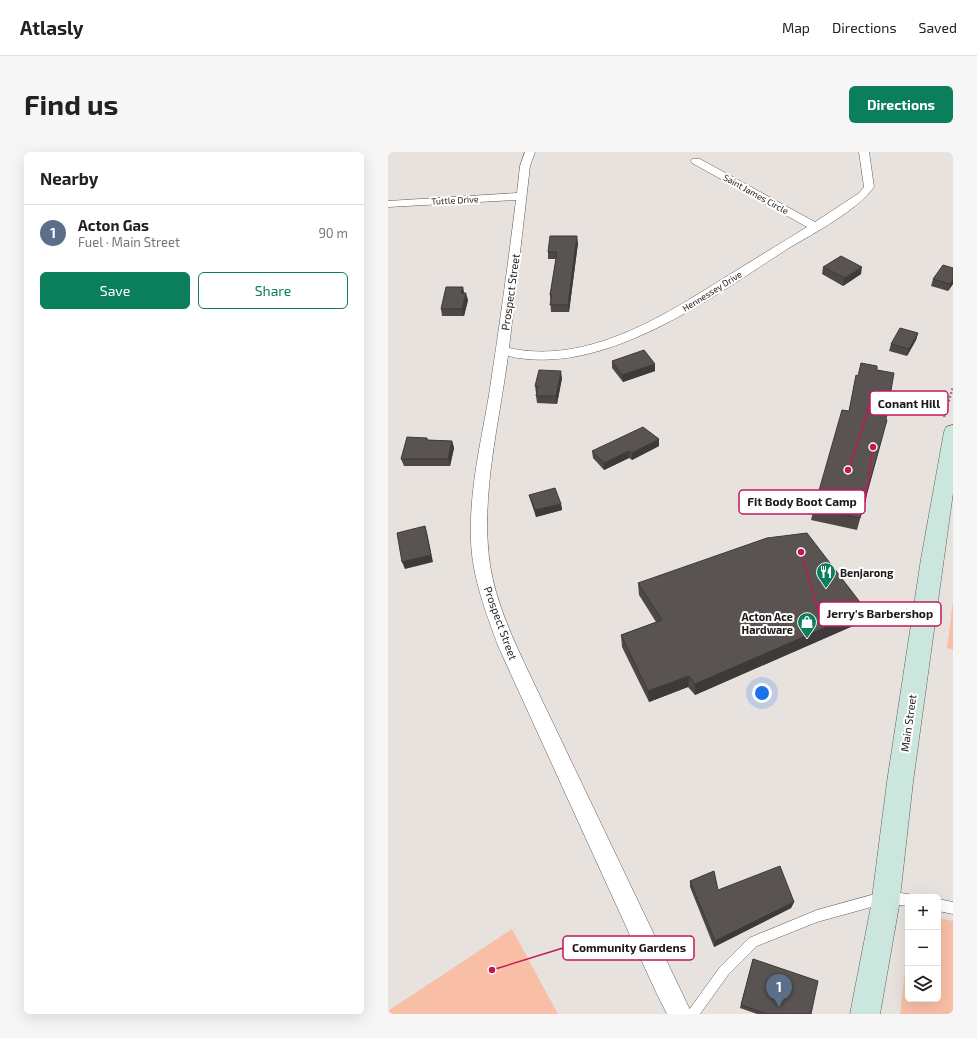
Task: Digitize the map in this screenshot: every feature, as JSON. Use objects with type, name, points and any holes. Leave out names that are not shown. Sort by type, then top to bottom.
[{"type":"main road","name":"Main Street","points":[[865,1014],[897,898],[900,782],[933,553],[953,432]]},
{"type":"street","name":"Prospect Street","points":[[530,152],[525,166],[482,499],[479,541],[485,579],[496,614],[519,672],[602,855],[680,1014]]},
{"type":"street","name":"Hennessey Drive","points":[[502,351],[532,356],[560,354],[590,349],[630,336],[677,313],[816,227],[863,195],[869,186],[864,152]]},
{"type":"street","name":"Saint James Circle","points":[[696,161],[816,227]]},
{"type":"street","name":"Tuttle Drive","points":[[388,204],[522,196]]},
{"type":"lane","points":[[692,1014],[724,971],[753,942],[817,916],[897,898]]},
{"type":"lane","points":[[941,906],[953,908]]},
{"type":"shaded area","points":[[953,600],[953,650],[947,648]]},
{"type":"shaded area","points":[[941,919],[953,921],[953,1014],[900,1014],[905,972],[905,1002],[941,1002]]},
{"type":"shaded area","points":[[512,929],[558,1014],[388,1014],[388,1011]]},
{"type":"building","points":[[550,236],[577,236],[568,305],[550,305],[552,295],[550,295],[557,252],[548,252]]},
{"type":"building","points":[[841,256],[862,267],[845,278],[823,267]]},
{"type":"building","points":[[943,265],[953,268],[953,280],[950,284],[933,279]]},
{"type":"building","points":[[446,287],[463,287],[461,293],[466,293],[462,309],[441,309]]},
{"type":"building","points":[[900,328],[918,333],[909,349],[891,344]]},
{"type":"building","points":[[644,350],[655,364],[622,375],[612,361]]},
{"type":"building","points":[[861,363],[877,366],[877,370],[894,373],[887,420],[860,518],[814,508],[842,410],[849,411],[856,375],[858,376]]},
{"type":"building","points":[[539,370],[561,371],[556,396],[536,396],[538,386],[535,386]]},
{"type":"building","points":[[643,427],[659,439],[632,453],[629,451],[604,463],[592,451]]},
{"type":"building","points":[[407,437],[427,438],[427,440],[452,441],[448,459],[401,459]]},
{"type":"building","points":[[555,488],[561,504],[535,510],[529,495]]},
{"type":"building","points":[[425,526],[431,555],[402,562],[397,533]]},
{"type":"building","points":[[807,533],[866,610],[695,684],[689,676],[648,691],[621,635],[662,620],[638,583],[767,538]]},
{"type":"building","points":[[780,866],[794,902],[715,941],[690,881],[714,871],[718,890]]},
{"type":"building","points":[[753,959],[818,981],[811,1014],[767,1014],[741,1005]]},
{"type":"place","name":"Fit Body Boot Camp","points":[[873,447]]},
{"type":"place","name":"Conant Hill","points":[[848,470]]},
{"type":"place","name":"Jerry's Barbershop","points":[[801,552]]},
{"type":"place","name":"Benjarong","points":[[826,589]]},
{"type":"place","name":"Acton Ace Hardware","points":[[807,639]]},
{"type":"place","name":"Community Gardens","points":[[492,970]]},
{"type":"place","name":"Acton Gas","points":[[779,1007]]}]
